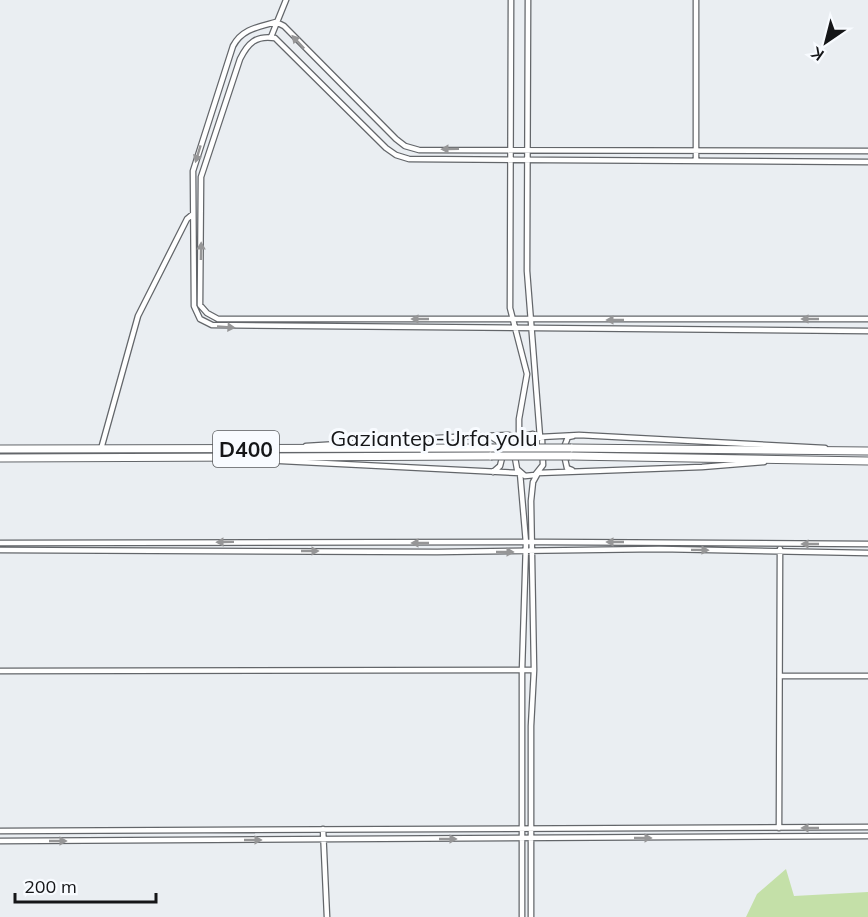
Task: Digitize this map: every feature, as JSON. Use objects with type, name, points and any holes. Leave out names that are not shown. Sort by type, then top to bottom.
[{"type":"highway","name":"Gaziantep-Urfa yolu","points":[[0,449],[492,448],[868,461]]},
{"type":"highway","name":"Gaziantep-Urfa yolu","points":[[0,458],[491,456],[571,452],[868,451]]},
{"type":"street","points":[[271,38],[286,0]]},
{"type":"street","points":[[511,0],[510,308],[526,374],[519,419],[519,437],[514,452],[515,463],[520,473],[526,543],[522,670],[522,917]]},
{"type":"street","points":[[528,0],[527,160],[531,320],[540,437],[544,454],[533,482],[531,501],[534,670],[531,726],[531,917]]},
{"type":"street","points":[[696,0],[696,161]]},
{"type":"street","points":[[868,151],[509,148],[419,150],[405,146],[284,26],[276,22],[248,30],[238,36],[193,171],[194,306],[200,319],[212,325],[868,331]]},
{"type":"street","points":[[868,162],[429,160],[396,155],[275,38],[260,38],[246,47],[201,177],[200,305],[207,313],[218,319],[868,319]]},
{"type":"street","points":[[101,449],[138,316],[187,219],[193,214]]},
{"type":"street","points":[[290,448],[337,443],[488,435],[519,437],[533,434],[540,437],[579,435],[800,445],[849,450]]},
{"type":"street","points":[[488,435],[498,441],[503,454],[500,466],[490,472]]},
{"type":"street","points":[[573,470],[567,468],[563,450],[568,437],[579,435]]},
{"type":"street","points":[[243,457],[285,463],[520,473],[530,476],[538,472],[702,467],[789,459]]},
{"type":"street","points":[[0,543],[868,544]]},
{"type":"street","points":[[779,837],[777,697],[782,676],[780,544]]},
{"type":"street","points":[[0,550],[868,553]]},
{"type":"street","points":[[0,671],[534,670]]},
{"type":"street","points":[[782,676],[868,676]]},
{"type":"street","points":[[0,831],[868,827]]},
{"type":"street","points":[[323,829],[327,917]]},
{"type":"street","points":[[0,841],[868,836]]},
{"type":"green space","points":[[786,869],[794,896],[868,892],[868,917],[746,917],[757,894]]}]
